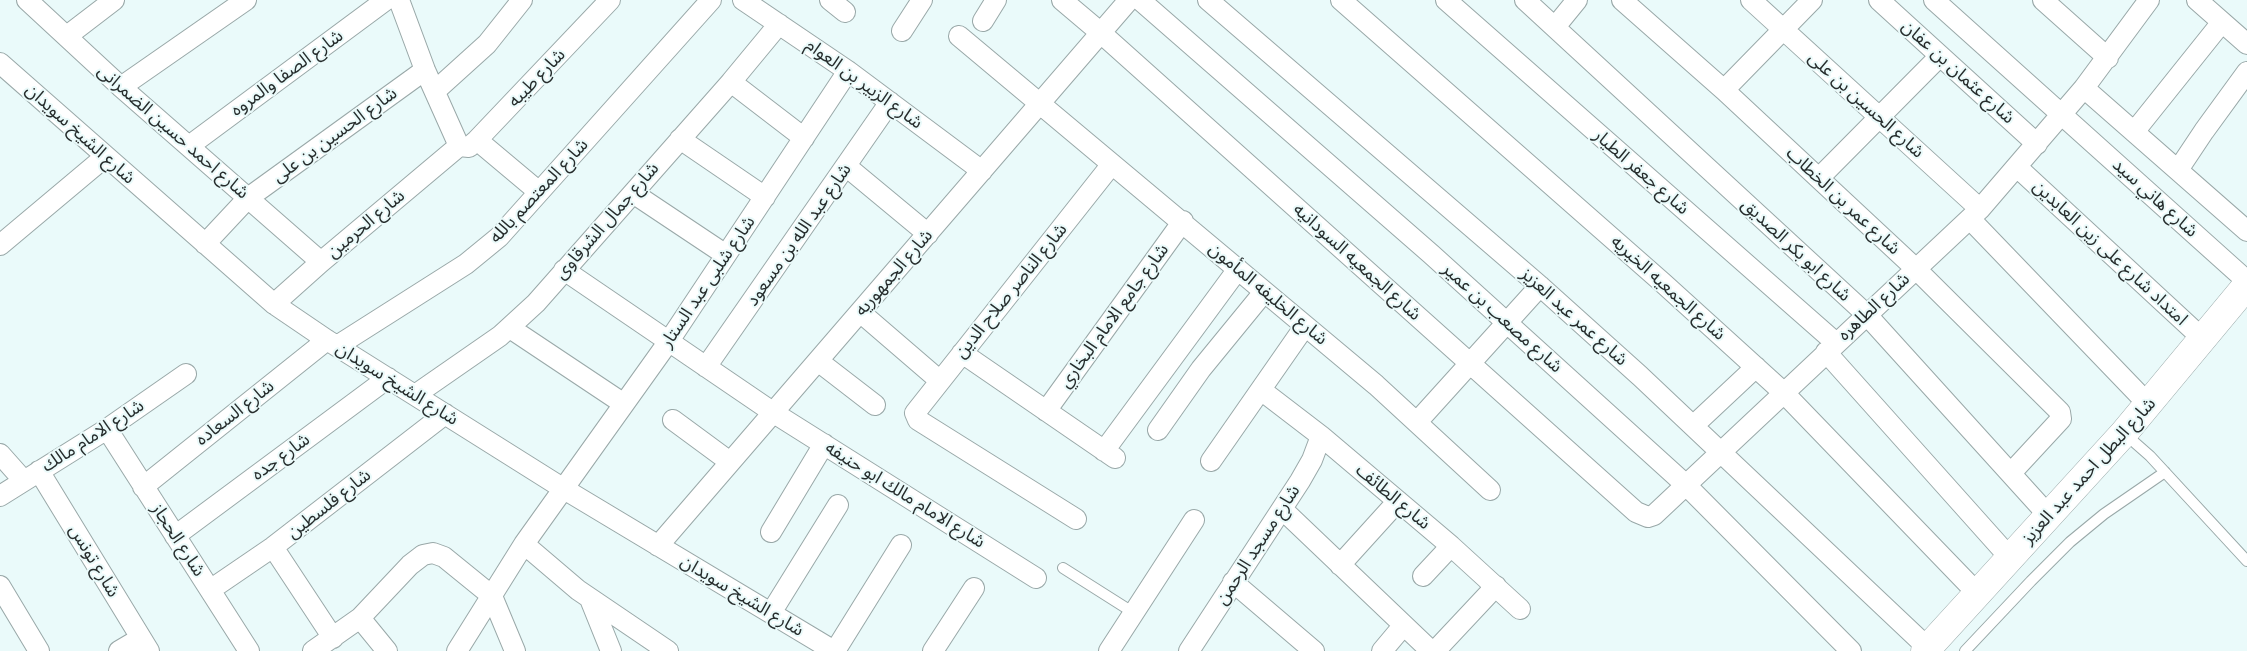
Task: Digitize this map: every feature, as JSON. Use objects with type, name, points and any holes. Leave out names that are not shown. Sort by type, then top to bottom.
[{"type":"main road","name":"شارع البطل احمد عبد العزيز","points":[[1926,650],[2124,433],[2247,283]]},
{"type":"street","name":"شارع احمد حسين الضمرانى","points":[[27,0],[121,87],[321,262]]},
{"type":"street","points":[[67,36],[114,0]]},
{"type":"street","name":"شارع الصفا والمروه","points":[[189,146],[386,0]]},
{"type":"street","points":[[399,0],[425,70],[435,91],[468,143],[539,192]]},
{"type":"street","points":[[435,91],[487,44],[522,0]]},
{"type":"street","name":"شارع طيبه","points":[[468,143],[610,0]]},
{"type":"street","name":"شارع المعتصم بالله","points":[[332,343],[481,253],[499,237],[711,0]]},
{"type":"street","name":"شارع الزبير بن العوام","points":[[743,0],[848,71],[982,171]]},
{"type":"street","points":[[902,31],[922,0]]},
{"type":"street","points":[[983,21],[996,0]]},
{"type":"street","name":"شارع الجمعيه السودانيه","points":[[1062,0],[1636,512],[1648,517],[1654,515]]},
{"type":"street","name":"شارع الجمهوريه","points":[[658,546],[1129,0]]},
{"type":"street","name":"شارع مصعب بن عمير","points":[[1140,0],[1424,247],[1686,485],[1851,651]]},
{"type":"street","name":"شارع عمر عبد العزيز","points":[[1208,0],[1540,286],[1693,426],[1926,650]]},
{"type":"street","name":"شارع الجمعيه الخيريه","points":[[1341,0],[1784,392],[1978,594]]},
{"type":"street","name":"شارع جعفر الطيار","points":[[1446,0],[1831,348],[2011,558]]},
{"type":"street","name":"شارع ابو بكر الصديق","points":[[1525,0],[1866,314],[2049,516]]},
{"type":"street","points":[[1555,27],[1577,0]]},
{"type":"street","name":"شارع عمر بن الخطاب","points":[[1622,0],[1724,90],[1915,268],[2062,415],[2061,419],[2011,473]]},
{"type":"street","name":"شارع الحسين بن على","points":[[1751,0],[1782,30],[1880,116],[1975,214],[2148,404]]},
{"type":"street","points":[[1724,90],[1812,0]]},
{"type":"street","name":"شارع عثمان بن عفان","points":[[1879,0],[2038,144]]},
{"type":"street","name":"شارع هاني سيد","points":[[1934,0],[2247,283]]},
{"type":"street","points":[[2043,0],[2108,58]]},
{"type":"street","name":"شارع الطاهره","points":[[1654,515],[1915,268],[1975,214],[2038,144],[2084,88],[2149,0]]},
{"type":"street","points":[[2197,0],[2247,44]]},
{"type":"street","points":[[121,87],[244,1]]},
{"type":"street","points":[[2134,132],[2222,22]]},
{"type":"street","name":"شارع جمال الشرقاوى","points":[[415,395],[510,328],[536,303],[731,82],[779,24]]},
{"type":"street","name":"شارع الخليفه المأمون","points":[[959,36],[1039,105],[1183,221],[1264,292],[1376,385],[1490,490]]},
{"type":"street","points":[[1819,178],[1940,56]]},
{"type":"street","name":"شارع الشيخ سويدان","points":[[0,63],[274,304],[332,343],[564,489],[835,651]]},
{"type":"street","name":"شارع الحسين بن على","points":[[205,244],[248,198],[425,70]]},
{"type":"street","name":"شارع شلبى عبد الستار","points":[[457,651],[524,544],[668,341],[848,71]]},
{"type":"street","points":[[2178,170],[2247,72]]},
{"type":"street","points":[[731,82],[804,138]]},
{"type":"street","points":[[2084,88],[2247,231]]},
{"type":"street","name":"شارع عبد الله بن مسعود","points":[[706,367],[890,102]]},
{"type":"street","points":[[680,139],[765,197]]},
{"type":"street","name":"شارع الحرمين","points":[[274,304],[321,262],[468,143]]},
{"type":"street","points":[[0,245],[105,157]]},
{"type":"street","name":"شارع الناصر صلاح الدين","points":[[1076,519],[918,420],[915,413],[939,380],[1112,164]]},
{"type":"street","points":[[846,166],[928,234]]},
{"type":"street","name":"امتداد شارع على زين العابدين","points":[[2017,167],[2203,339]]},
{"type":"street","points":[[632,193],[726,255]]},
{"type":"street","name":"شارع جامع الامام البخاري","points":[[1046,411],[1183,221]]},
{"type":"street","points":[[962,352],[1110,454],[1238,269]]},
{"type":"street","name":"شارع الامام مالك ابو حنيفه","points":[[564,270],[774,413],[1036,578]]},
{"type":"street","points":[[1417,422],[1540,286]]},
{"type":"street","points":[[1158,430],[1201,369],[1264,292]]},
{"type":"street","points":[[860,312],[939,380]]},
{"type":"street","points":[[1212,461],[1306,326]]},
{"type":"street","points":[[510,328],[624,404]]},
{"type":"street","name":"شارع السعاده","points":[[143,486],[332,343]]},
{"type":"street","points":[[818,361],[874,405]]},
{"type":"street","points":[[1693,426],[1756,367]]},
{"type":"street","name":"شارع الامام مالك","points":[[0,496],[106,429],[186,374]]},
{"type":"street","name":"شارع جده","points":[[175,536],[388,378]]},
{"type":"street","name":"شارع الطائف","points":[[1261,390],[1321,436],[1398,501],[1520,609]]},
{"type":"street","name":"شارع فلسطين","points":[[210,590],[273,547],[445,414]]},
{"type":"street","points":[[673,420],[730,462]]},
{"type":"street","name":"شارع الحجاز","points":[[106,429],[249,651]]},
{"type":"street","name":"شارع مسجد الرحمن","points":[[1189,651],[1282,509],[1312,460],[1321,436]]},
{"type":"street","points":[[771,532],[824,444]]},
{"type":"street","name":"شارع تونس","points":[[0,454],[32,476],[145,644]]},
{"type":"street","points":[[1340,565],[1398,501]]},
{"type":"street","points":[[771,613],[838,505]]},
{"type":"street","points":[[1282,509],[1403,626],[1433,651],[1496,586]]},
{"type":"street","points":[[1109,651],[1194,520]]},
{"type":"street","points":[[524,544],[590,599],[668,651]]},
{"type":"street","points":[[835,651],[901,545]]},
{"type":"street","points":[[1423,576],[1451,546]]},
{"type":"street","points":[[273,547],[333,638]]},
{"type":"street","points":[[313,651],[360,618],[410,565],[424,555],[433,553],[444,558],[492,596],[515,651]]},
{"type":"street","points":[[1233,582],[1314,651]]},
{"type":"street","points":[[0,586],[39,651]]},
{"type":"street","points":[[933,651],[974,588]]},
{"type":"street","points":[[590,599],[611,651]]},
{"type":"street","points":[[360,618],[387,651]]},
{"type":"street","points":[[1382,651],[1403,626]]},
{"type":"street","points":[[119,651],[145,644]]},
{"type":"lane","points":[[2124,433],[2165,472],[2247,561]]},
{"type":"lane","points":[[1965,651],[2030,581],[2070,542],[2104,514],[2165,472]]},
{"type":"lane","points":[[1063,568],[1134,613]]}]
